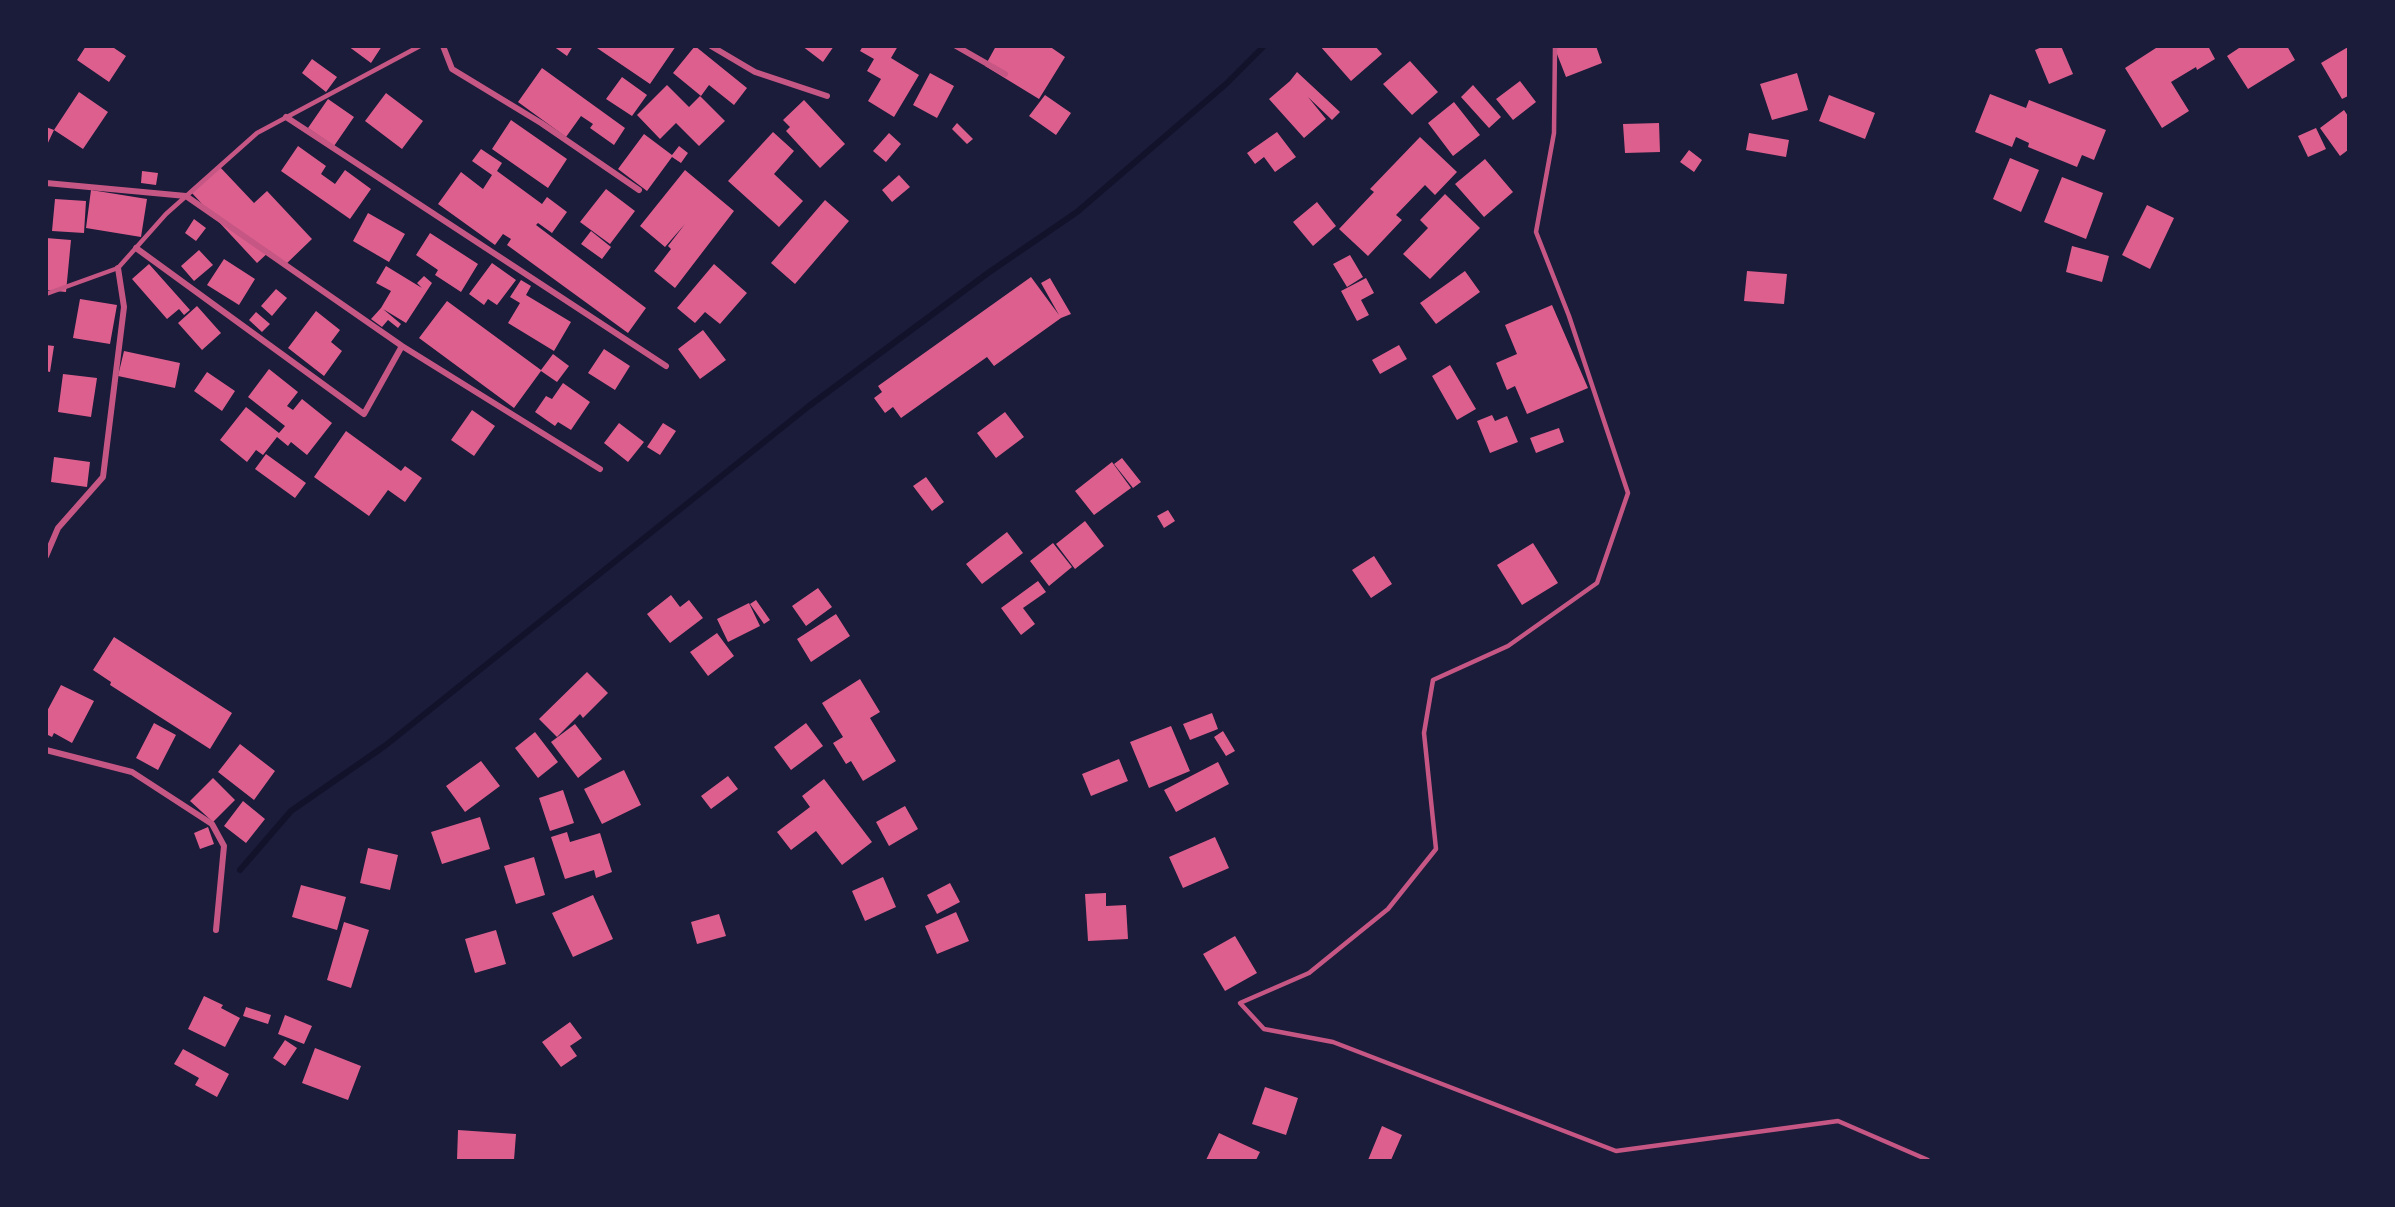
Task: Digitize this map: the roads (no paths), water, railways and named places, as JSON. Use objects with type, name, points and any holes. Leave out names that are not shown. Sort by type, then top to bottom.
[{"type":"street","points":[[443,46],[452,69],[541,123],[639,190]]},
{"type":"street","points":[[711,46],[755,72],[827,96]]},
{"type":"street","points":[[956,46],[1005,74]]},
{"type":"street","points":[[286,117],[666,366]]},
{"type":"street","points":[[46,183],[186,196],[402,346],[600,469]]},
{"type":"street","points":[[136,248],[364,414],[402,346]]},
{"type":"street","points":[[46,556],[58,528],[103,477],[124,307],[118,268]]},
{"type":"street","points":[[46,750],[132,772],[212,824],[224,846],[216,930]]},
{"type":"lane","points":[[46,294],[118,268],[166,214],[257,133],[420,46]]},
{"type":"lane","points":[[1555,46],[1554,134],[1536,232],[1569,316],[1628,493],[1597,583],[1508,646],[1433,681],[1424,734],[1436,849],[1388,909],[1309,973],[1240,1003],[1264,1029],[1333,1042],[1616,1151],[1838,1121],[1928,1161]]},
{"type":"waterway","points":[[240,870],[291,811],[386,745],[809,406],[988,273],[1077,212],[1226,84],[1264,46]]}]
